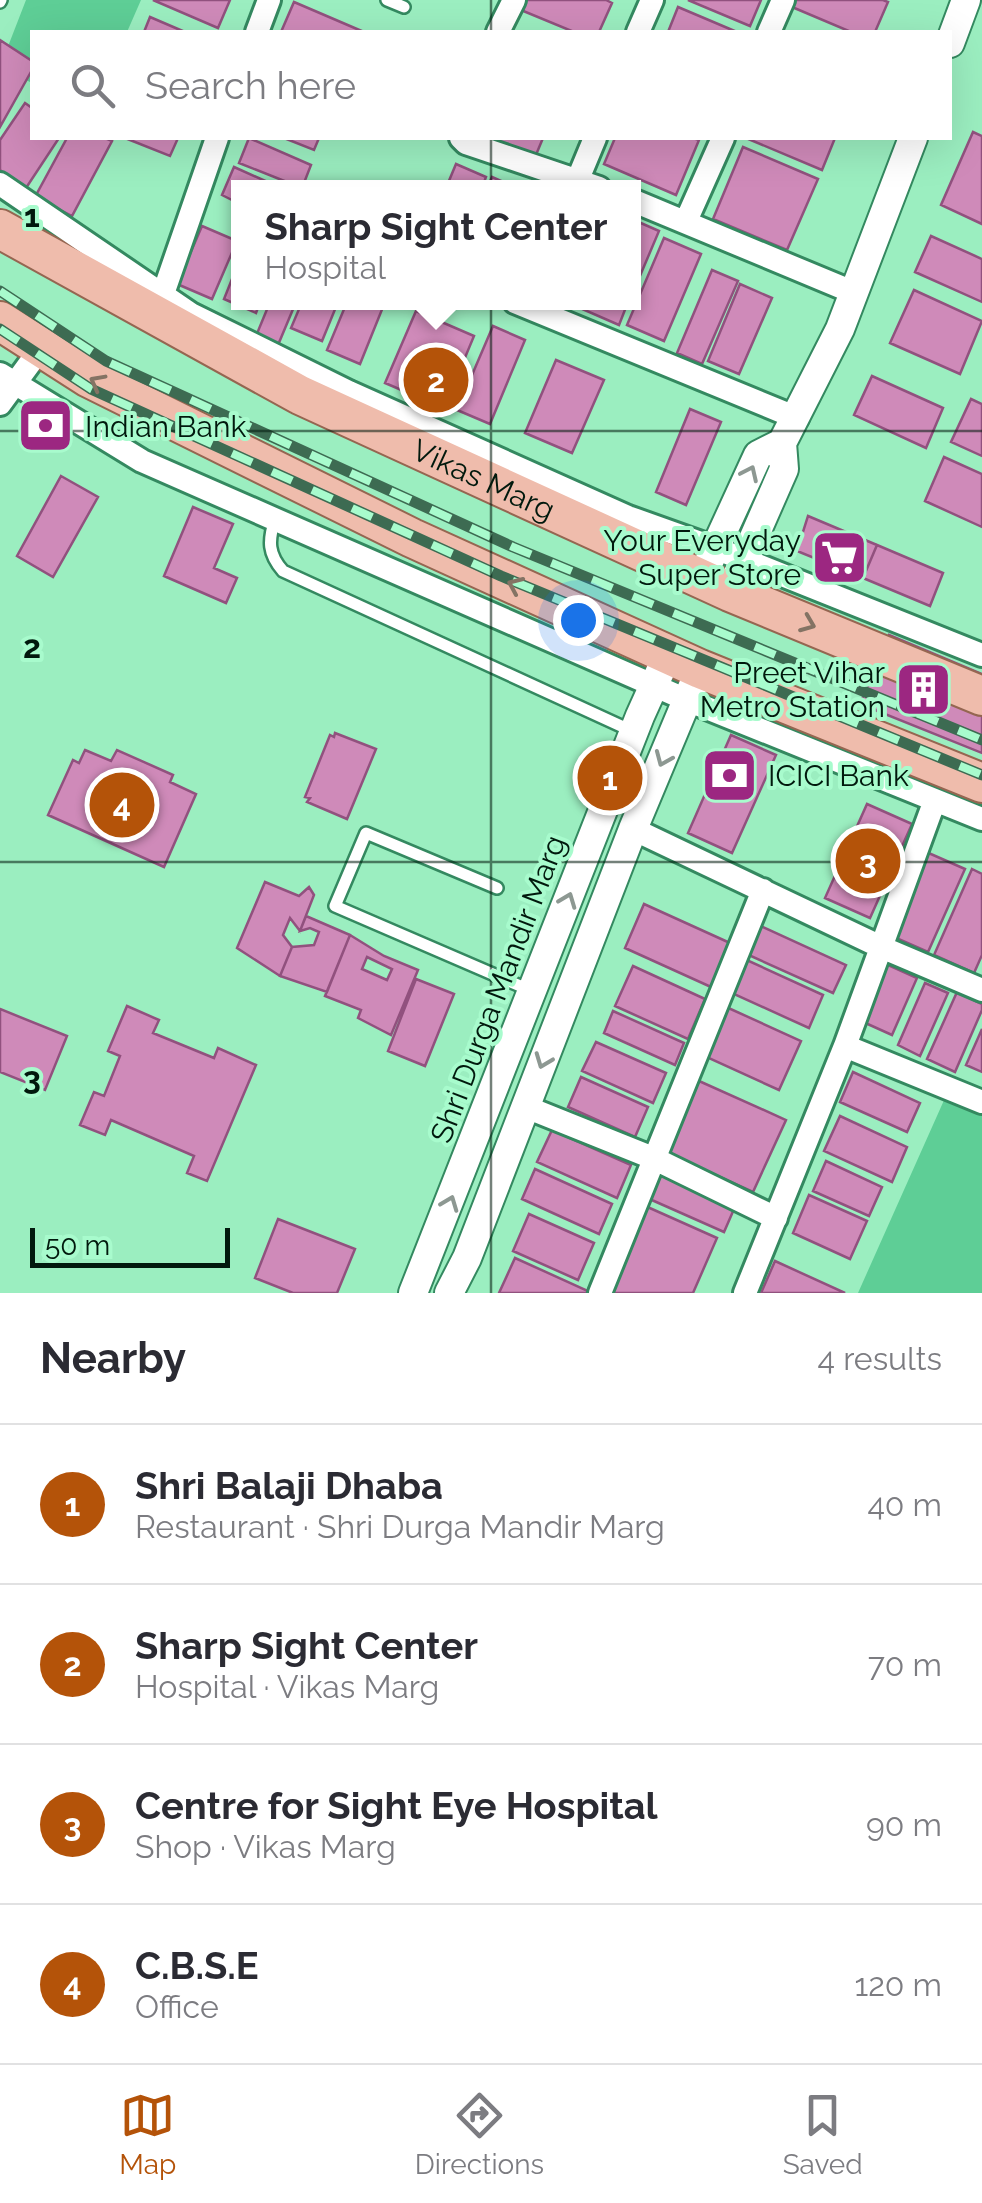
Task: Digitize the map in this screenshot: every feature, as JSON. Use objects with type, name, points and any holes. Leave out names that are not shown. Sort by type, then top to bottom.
[{"type":"main road","name":"Vikas Marg","points":[[0,229],[300,396],[723,570],[982,696]]},
{"type":"main road","points":[[0,322],[89,378],[412,538],[677,677],[982,783]]},
{"type":"street","points":[[258,30],[269,0]]},
{"type":"street","points":[[499,30],[514,0]]},
{"type":"street","points":[[639,30],[652,0]]},
{"type":"street","points":[[770,30],[784,0]]},
{"type":"street","points":[[952,37],[966,0]]},
{"type":"street","points":[[163,294],[216,140]]},
{"type":"street","points":[[463,140],[579,180]]},
{"type":"street","points":[[588,180],[595,140]]},
{"type":"street","points":[[686,221],[722,140]]},
{"type":"street","points":[[723,570],[758,456],[782,443],[797,418],[855,293],[913,140]]},
{"type":"street","points":[[0,184],[191,314],[446,437],[628,517],[723,570],[982,655]]},
{"type":"street","points":[[641,204],[855,293]]},
{"type":"street","points":[[534,310],[797,418]]},
{"type":"street","points":[[0,404],[8,379],[41,348]]},
{"type":"street","points":[[8,379],[142,461],[276,519],[677,677],[982,819]]},
{"type":"street","points":[[450,1293],[633,829],[677,677]]},
{"type":"street","name":"Shri Durga Mandir Marg","points":[[413,1293],[633,732],[677,677]]},
{"type":"street","points":[[745,1293],[845,1046],[935,800]]},
{"type":"street","points":[[633,829],[881,947],[982,990]]},
{"type":"street","points":[[582,864],[615,876]]},
{"type":"street","points":[[600,1293],[763,890]]},
{"type":"street","points":[[845,1046],[982,1102]]},
{"type":"street","points":[[526,1107],[653,1158],[776,1218]]},
{"type":"lane","points":[[387,0],[404,7]]},
{"type":"lane","points":[[276,519],[270,550],[272,559],[284,571],[633,732]]},
{"type":"lane","points":[[498,888],[366,833],[335,906],[532,992]]},
{"type":"green space","points":[[26,0],[141,0],[128,30],[30,30],[30,82],[0,67]]},
{"type":"green space","points":[[945,1098],[982,1114],[982,1293],[858,1293]]},
{"type":"building","points":[[153,0],[230,0],[218,28]]},
{"type":"building","points":[[519,0],[612,3],[600,30],[569,30],[516,8]]},
{"type":"building","points":[[688,0],[761,0],[750,26]]},
{"type":"building","points":[[795,0],[888,2],[876,30],[846,30],[792,7]]},
{"type":"building","points":[[294,2],[359,30],[282,30]]},
{"type":"building","points":[[678,7],[732,30],[669,30]]},
{"type":"building","points":[[150,17],[180,30],[145,30]]},
{"type":"building","points":[[0,40],[30,60],[30,74],[0,127]]},
{"type":"building","points":[[25,103],[30,107],[30,140],[58,140],[26,188],[0,170],[0,140]]},
{"type":"building","points":[[973,132],[982,136],[982,224],[941,205]]},
{"type":"building","points":[[66,140],[112,141],[72,216],[35,197]]},
{"type":"building","points":[[130,140],[177,140],[170,156]]},
{"type":"building","points":[[248,140],[254,140],[311,165],[305,180],[282,180],[239,163]]},
{"type":"building","points":[[289,140],[318,140],[314,150]]},
{"type":"building","points":[[480,140],[542,140],[533,162]]},
{"type":"building","points":[[614,140],[699,140],[676,195],[604,164]]},
{"type":"building","points":[[751,140],[834,140],[822,170]]},
{"type":"building","points":[[743,147],[818,179],[787,250],[713,219]]},
{"type":"building","points":[[456,164],[486,177],[485,180],[449,180]]},
{"type":"building","points":[[234,167],[263,180],[231,180],[231,200],[222,195]]},
{"type":"building","points":[[641,223],[659,231],[641,273]]},
{"type":"building","points":[[202,226],[231,238],[231,255],[212,299],[177,284]]},
{"type":"building","points":[[931,236],[982,259],[982,302],[915,272]]},
{"type":"building","points":[[664,238],[701,254],[664,341],[627,325],[633,310],[641,310],[641,292]]},
{"type":"building","points":[[712,270],[738,281],[702,364],[677,353]]},
{"type":"building","points":[[231,282],[231,302],[224,299]]},
{"type":"building","points":[[740,284],[772,298],[739,374],[708,361]]},
{"type":"building","points":[[914,290],[982,321],[960,374],[890,343]]},
{"type":"building","points":[[267,310],[293,310],[278,345],[256,336]]},
{"type":"building","points":[[299,310],[335,310],[322,341],[291,328]]},
{"type":"building","points":[[344,310],[382,310],[360,364],[327,350]]},
{"type":"building","points":[[585,310],[625,310],[619,325]]},
{"type":"building","points":[[416,311],[474,336],[444,408],[385,383]]},
{"type":"building","points":[[493,326],[525,340],[490,424],[457,410]]},
{"type":"building","points":[[556,360],[604,380],[572,453],[525,433]]},
{"type":"building","points":[[872,376],[943,408],[926,448],[854,415]]},
{"type":"building","points":[[971,399],[982,404],[982,456],[951,442]]},
{"type":"building","points":[[690,409],[721,422],[686,505],[656,492]]},
{"type":"building","points":[[944,457],[982,474],[982,527],[925,501]]},
{"type":"building","points":[[61,476],[98,497],[53,577],[17,556]]},
{"type":"building","points":[[193,507],[233,524],[214,568],[237,578],[226,603],[164,576]]},
{"type":"building","points":[[808,516],[877,545],[863,578],[797,551]]},
{"type":"building","points":[[877,545],[943,573],[930,606],[863,578]]},
{"type":"building","name":"Preet Vihar Metro Station","points":[[889,635],[982,674],[982,753],[860,704]]},
{"type":"building","points":[[335,733],[376,749],[347,819],[307,802],[310,798],[305,797],[330,735],[334,737]]},
{"type":"building","points":[[731,735],[776,755],[732,853],[688,833]]},
{"type":"building","points":[[85,750],[111,761],[117,750],[173,775],[170,782],[196,794],[164,867],[48,815],[73,760],[79,763]]},
{"type":"building","points":[[867,804],[912,824],[870,918],[825,898]]},
{"type":"building","points":[[924,851],[965,869],[928,952],[887,934]]},
{"type":"building","points":[[972,869],[982,874],[982,955],[974,973],[934,955]]},
{"type":"building","points":[[265,882],[299,896],[309,887],[314,895],[300,931],[290,918],[283,935],[292,947],[280,976],[237,948]]},
{"type":"building","points":[[644,904],[730,943],[711,987],[625,948]]},
{"type":"building","points":[[306,916],[350,935],[327,992],[280,976],[292,947],[314,945],[319,932],[310,928],[300,931]]},
{"type":"building","points":[[754,923],[846,965],[833,993],[742,952]]},
{"type":"building","points":[[350,935],[384,956],[418,970],[391,1035],[358,1018],[361,1010],[325,996]],"holes":[[[367,957],[392,969],[387,980],[362,969]]]},
{"type":"building","points":[[740,957],[823,995],[809,1028],[725,990]]},
{"type":"building","points":[[886,964],[917,978],[892,1035],[861,1021]]},
{"type":"building","points":[[633,966],[705,999],[688,1039],[615,1006]]},
{"type":"building","points":[[416,979],[454,994],[425,1066],[388,1051]]},
{"type":"building","points":[[925,983],[948,993],[920,1056],[898,1045]]},
{"type":"building","points":[[957,992],[982,1004],[982,1010],[955,1072],[927,1059]]},
{"type":"building","points":[[127,1006],[159,1020],[153,1033],[214,1058],[218,1048],[256,1065],[207,1181],[187,1173],[194,1156],[111,1120],[105,1135],[80,1125],[94,1092],[104,1096],[120,1056],[108,1051]]},
{"type":"building","points":[[724,1006],[801,1041],[779,1090],[702,1055]]},
{"type":"building","points":[[0,1009],[67,1036],[45,1090],[0,1072]]},
{"type":"building","points":[[613,1011],[684,1043],[675,1065],[604,1033]]},
{"type":"building","points":[[982,1029],[982,1072],[966,1065]]},
{"type":"building","points":[[596,1042],[666,1073],[653,1103],[582,1071]]},
{"type":"building","points":[[853,1072],[920,1103],[907,1132],[840,1102]]},
{"type":"building","points":[[581,1077],[648,1107],[635,1137],[568,1107]]},
{"type":"building","points":[[699,1081],[786,1120],[753,1192],[667,1153]]},
{"type":"building","points":[[840,1116],[907,1147],[892,1182],[824,1151]]},
{"type":"building","points":[[552,1130],[631,1165],[617,1198],[537,1162]]},
{"type":"building","points":[[826,1161],[882,1187],[869,1216],[813,1191]]},
{"type":"building","points":[[660,1165],[738,1200],[724,1232],[645,1197]]},
{"type":"building","points":[[535,1169],[612,1204],[599,1234],[522,1199]]},
{"type":"building","points":[[809,1195],[867,1221],[850,1259],[793,1233]]},
{"type":"building","points":[[643,1205],[717,1238],[693,1293],[614,1293],[606,1289]]},
{"type":"building","points":[[529,1214],[594,1243],[578,1280],[513,1251]]},
{"type":"building","points":[[278,1219],[355,1249],[337,1293],[293,1293],[255,1278]]},
{"type":"building","points":[[515,1258],[588,1291],[499,1293]]},
{"type":"building","points":[[775,1261],[845,1293],[761,1293]]},
{"type":"railway","points":[[0,291],[106,361],[513,547],[982,740]]},
{"type":"railway","points":[[0,329],[91,389],[501,576],[982,775]]},
{"type":"place","name":"Sharp Sight Center","points":[[436,380]]},
{"type":"place","name":"Indian Bank","points":[[46,426]]},
{"type":"place","name":"Your Everyday Super Store","points":[[840,557]]},
{"type":"place","name":"Preet Vihar Metro Station","points":[[924,689]]},
{"type":"place","name":"ICICI Bank","points":[[729,775]]},
{"type":"place","name":"Shri Balaji Dhaba","points":[[610,778]]},
{"type":"place","name":"C.B.S.E","points":[[122,805]]},
{"type":"place","name":"Centre for Sight Eye Hospital","points":[[868,861]]}]
